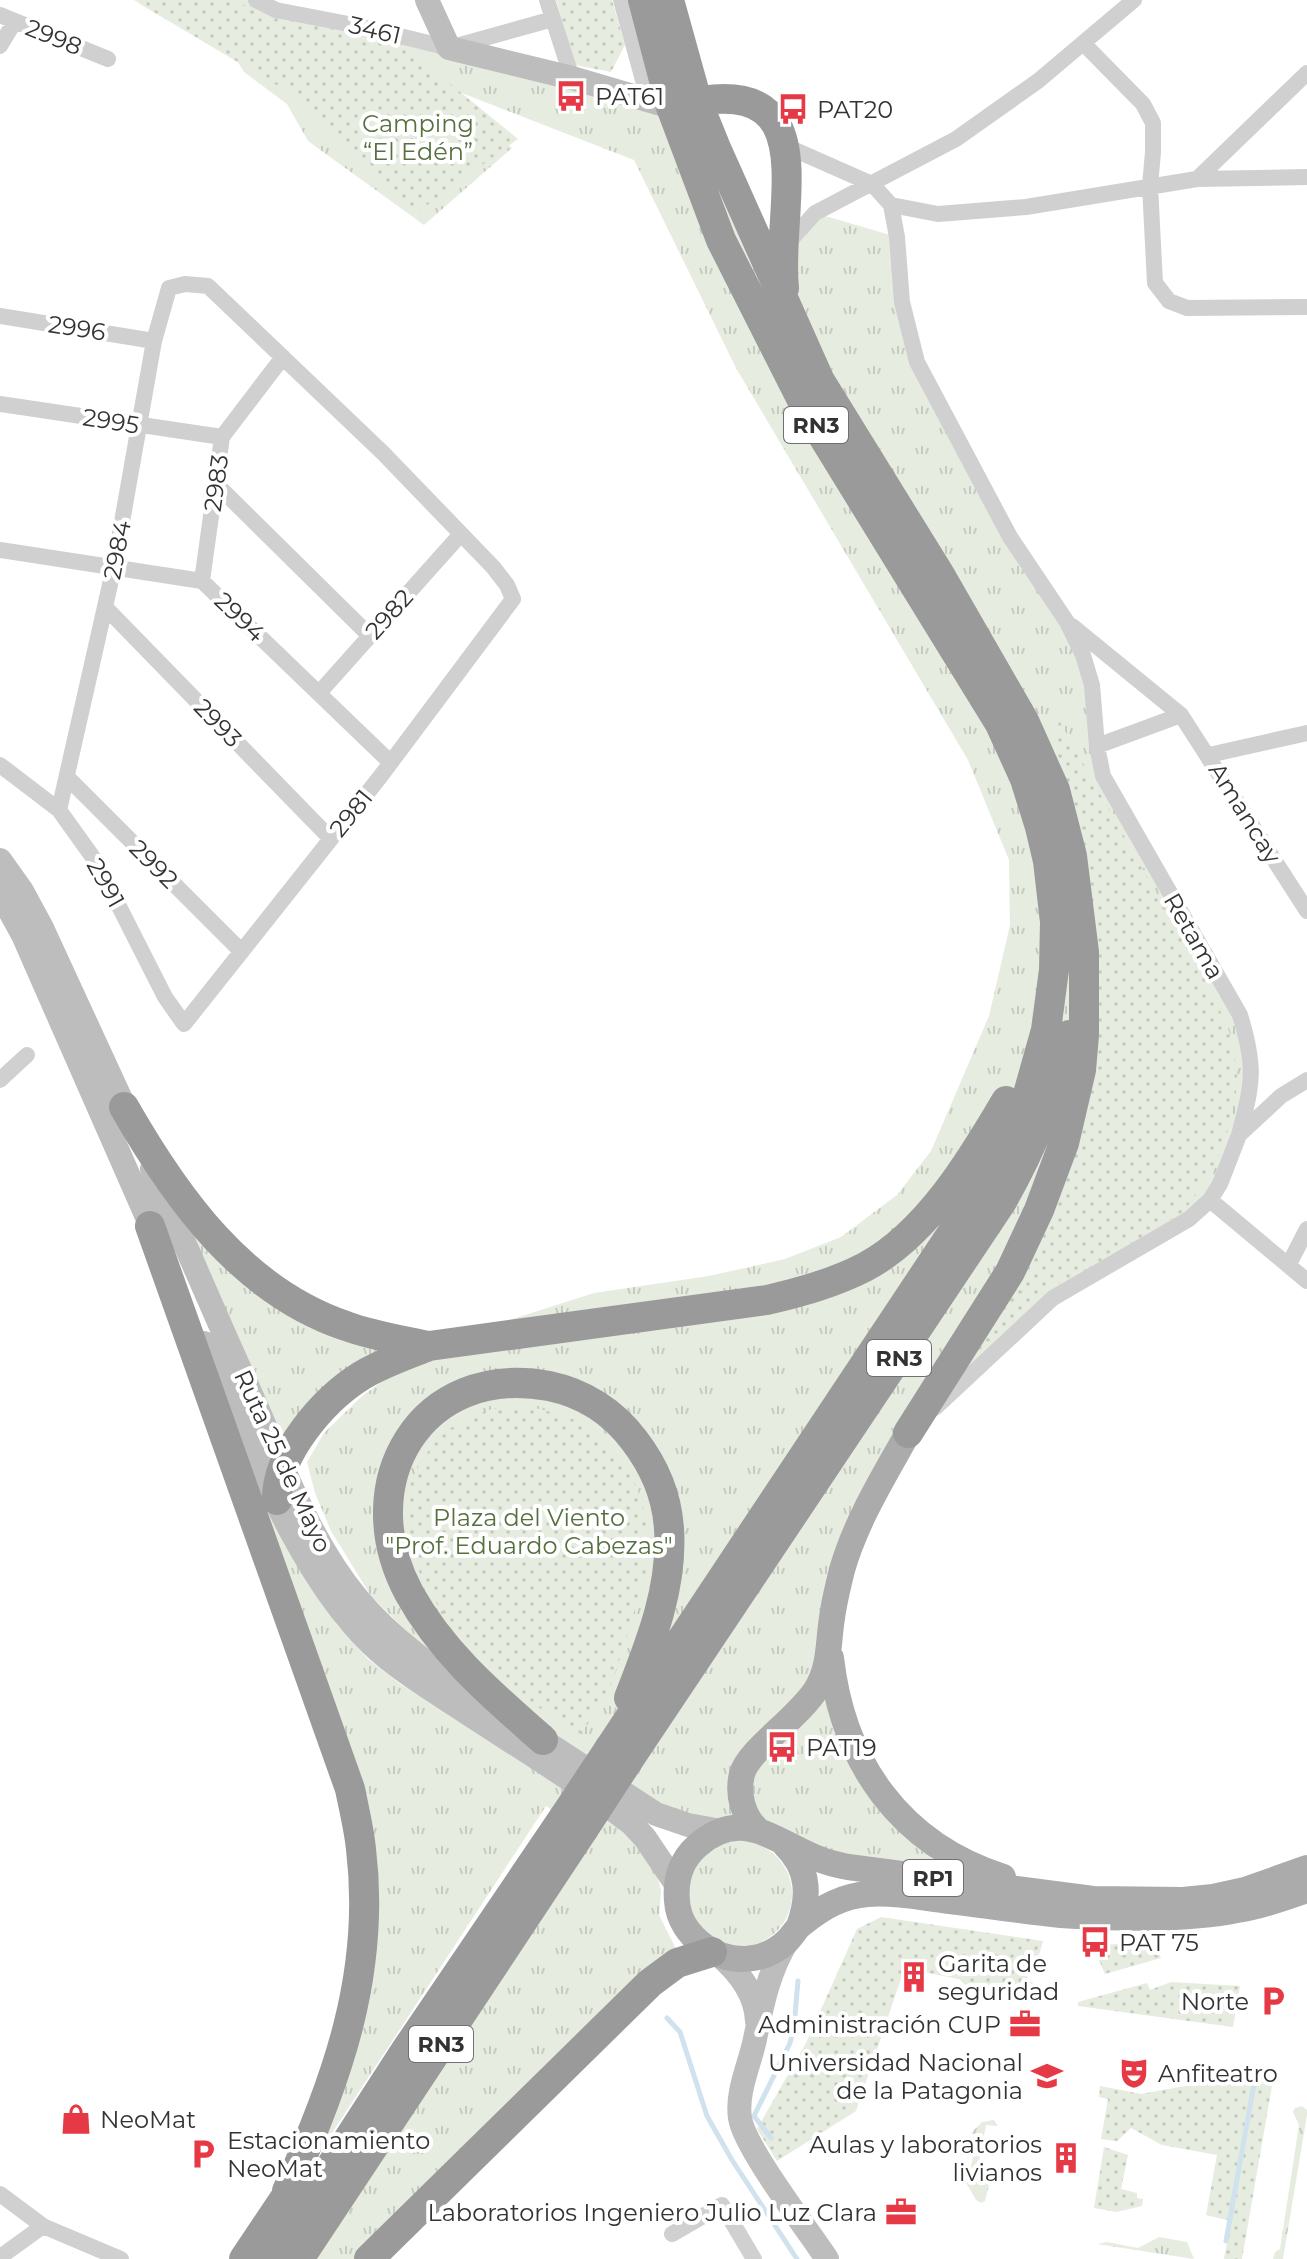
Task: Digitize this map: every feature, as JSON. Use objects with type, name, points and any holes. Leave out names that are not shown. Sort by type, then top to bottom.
[{"type":"highway","name":"RN3","points":[[299,2259],[573,1824],[976,1197],[1015,1126],[1028,1094],[1052,996],[1055,922],[1048,861],[1033,803],[1013,751],[985,697],[808,412],[721,240],[672,103],[643,0]]},
{"type":"highway","name":"RN3","points":[[619,1755],[965,1261],[1018,1173],[1047,1111],[1066,1046],[1077,992],[1079,917],[1066,830],[1039,750],[940,575],[820,381],[739,204],[672,103],[669,0]]},
{"type":"highway","points":[[672,103],[734,98],[763,110],[774,121],[786,146],[788,200],[782,251],[788,312]]},
{"type":"highway","points":[[908,1433],[1010,1272],[1061,1154],[1081,1070],[1084,1035],[1085,974],[1079,917]]},
{"type":"highway","points":[[277,1500],[282,1466],[315,1417],[335,1396],[361,1376],[429,1346],[767,1300],[810,1290],[868,1265],[898,1243],[955,1183],[1010,1094],[1052,996]]},
{"type":"highway","points":[[124,1107],[180,1196],[230,1254],[258,1278],[287,1299],[346,1327],[429,1346]]},
{"type":"highway","points":[[150,1226],[350,1789],[361,1848],[361,1953],[351,2021],[331,2088],[287,2191]]},
{"type":"highway","points":[[543,1740],[478,1683],[453,1658],[433,1631],[408,1591],[394,1555],[387,1524],[387,1497],[393,1468],[420,1425],[441,1405],[472,1390],[500,1383],[533,1383],[571,1390],[603,1408],[641,1450],[662,1490],[669,1527],[669,1561],[663,1601],[619,1755]]},
{"type":"highway","name":"RN3","points":[[271,2259],[406,2050],[573,1824]]},
{"type":"highway","points":[[369,2259],[650,1983],[677,1963],[715,1953]]},
{"type":"highway","points":[[244,2259],[287,2191],[406,2050]]},
{"type":"main road","points":[[427,0],[449,48],[672,103]]},
{"type":"main road","name":"Ruta 25 de Mayo","points":[[0,860],[22,891],[42,928],[282,1466],[327,1557],[374,1617],[423,1661],[656,1814],[688,1825],[721,1831]]},
{"type":"main road","name":"Ruta 25 de Mayo","points":[[0,893],[23,935],[150,1226],[277,1500],[331,1599],[373,1646],[414,1678],[625,1819],[645,1838],[676,1884],[677,1904],[683,1923],[695,1940],[715,1953]]},
{"type":"main road","points":[[827,2259],[752,2146],[740,2118],[741,2097],[773,1969],[806,1908],[807,1888],[803,1870],[793,1853],[750,1823],[744,1810],[740,1783],[749,1759],[794,1718],[811,1698],[825,1672],[836,1594],[853,1539],[865,1508],[908,1433]]},
{"type":"main road","points":[[830,1642],[837,1697],[855,1751],[880,1793],[907,1822],[928,1840],[979,1869],[1025,1884],[1093,1899]]},
{"type":"main road","name":"RP1","points":[[721,1831],[733,1828],[768,1835],[820,1860],[848,1867],[1093,1899],[1183,1900],[1213,1897],[1279,1880],[1307,1868]]},
{"type":"main road","points":[[676,1884],[691,1851],[721,1831]]},
{"type":"main road","name":"RP1","points":[[715,1953],[748,1959],[763,1956],[841,1899],[872,1894],[902,1894],[1061,1915],[1185,1916],[1243,1909],[1307,1890]]},
{"type":"main road","points":[[715,1953],[735,1970],[747,1988],[757,2009],[758,2024]]},
{"type":"street","name":"3461","points":[[256,0],[276,10],[449,48]]},
{"type":"street","points":[[547,0],[572,78]]},
{"type":"street","points":[[621,0],[672,103]]},
{"type":"street","points":[[1101,30],[1119,0]]},
{"type":"street","points":[[782,251],[815,213],[956,139],[1038,81],[1134,0]]},
{"type":"street","points":[[0,46],[7,18]]},
{"type":"street","name":"2998","points":[[7,18],[108,59]]},
{"type":"street","points":[[449,48],[553,19]]},
{"type":"street","points":[[1084,44],[1143,104],[1153,123],[1150,186],[1155,283],[1169,301],[1187,308],[1307,307]]},
{"type":"street","points":[[1197,179],[1303,80]]},
{"type":"street","points":[[786,146],[872,184],[891,205],[902,302],[917,362],[1010,537],[1067,622]]},
{"type":"street","points":[[891,205],[917,212],[953,214],[1026,207],[1197,179],[1307,177]]},
{"type":"street","name":"2984","points":[[59,810],[114,567],[154,341],[169,288],[185,284],[208,286],[283,357]]},
{"type":"street","name":"2996","points":[[0,316],[154,341]]},
{"type":"street","points":[[283,357],[383,453],[460,535]]},
{"type":"street","name":"2983","points":[[202,581],[222,437],[283,357]]},
{"type":"street","name":"2995","points":[[0,404],[222,437]]},
{"type":"street","points":[[216,484],[370,636]]},
{"type":"street","name":"2981","points":[[184,1024],[390,762],[513,599],[493,567],[460,535]]},
{"type":"street","name":"2982","points":[[319,693],[460,535]]},
{"type":"street","name":"2994","points":[[0,550],[202,581],[390,762]]},
{"type":"street","name":"2993","points":[[105,607],[330,838]]},
{"type":"street","name":"Amancay","points":[[1067,622],[1181,715],[1307,911]]},
{"type":"street","name":"Retama","points":[[1067,622],[1083,655],[1092,685],[1103,776],[1240,1015],[1252,1057],[1251,1084],[1239,1135],[1220,1184],[1210,1200]]},
{"type":"street","points":[[1097,746],[1181,715]]},
{"type":"street","points":[[1209,755],[1307,733]]},
{"type":"street","name":"2991","points":[[0,765],[59,810],[97,863],[165,997],[184,1024]]},
{"type":"street","name":"2992","points":[[67,777],[240,950]]},
{"type":"street","points":[[0,1080],[27,1055]]},
{"type":"street","points":[[1239,1135],[1281,1096],[1307,1080]]},
{"type":"street","points":[[908,1433],[1053,1298],[1189,1219],[1210,1200],[1307,1281]]},
{"type":"street","points":[[1289,1264],[1307,1229]]},
{"type":"street","points":[[0,2194],[43,2226],[121,2259]]},
{"type":"street","points":[[672,2234],[722,2205],[754,2259]]},
{"type":"street","points":[[0,2257],[43,2226]]},
{"type":"street","points":[[14,2259],[22,2241]]},
{"type":"green space","points":[[134,0],[256,0],[649,102],[716,148],[782,251],[815,213],[897,237],[909,334],[1083,655],[1099,764],[1240,1015],[1251,1084],[1210,1200],[1053,1298],[880,1469],[824,1660],[766,1732],[737,1822],[712,1820],[662,1807],[436,1660],[371,1596],[331,1531],[315,1493],[307,1462],[324,1433],[360,1398],[429,1346],[594,1293],[709,1276],[785,1259],[841,1237],[897,1195],[931,1151],[989,1016],[1010,925],[1009,860],[968,760],[736,368],[634,160],[454,90],[445,91],[512,148],[424,225],[308,141],[287,104],[244,72],[236,59]]},
{"type":"green space","name":"Camping “El Edén”","points":[[143,0],[222,0],[395,39],[518,139],[412,216],[288,92],[140,4]]},
{"type":"green space","points":[[556,0],[612,0],[625,45],[611,72],[575,65]]},
{"type":"green space","points":[[1055,713],[1212,992],[1232,1038],[1238,1083],[1226,1138],[1211,1174],[1184,1211],[1138,1241],[1037,1295],[956,1373],[1082,1124],[1100,1011],[1081,849],[1056,758]]},
{"type":"green space","points":[[173,1205],[201,1234],[397,1348],[286,1442]]},
{"type":"green space","points":[[200,1350],[294,1559],[337,1625],[367,1658],[400,1684],[614,1817],[657,1873],[661,1891],[659,1915],[678,1953],[361,2259],[317,2259],[592,1837],[546,1806],[315,2159],[366,1858]]},
{"type":"green space","name":"Plaza del Viento \"Prof. Eduardo Cabezas\"","points":[[516,1405],[561,1415],[593,1430],[621,1458],[639,1494],[644,1513],[648,1552],[640,1594],[607,1694],[580,1735],[520,1694],[496,1673],[448,1620],[428,1590],[414,1558],[406,1526],[408,1493],[421,1462],[440,1437],[473,1415]]},
{"type":"green space","points":[[830,1677],[850,1756],[987,1878],[845,1858],[756,1817],[750,1768]]},
{"type":"green space","points":[[739,1841],[759,1845],[777,1856],[788,1874],[792,1894],[788,1914],[777,1932],[759,1943],[739,1947],[719,1943],[701,1932],[690,1914],[686,1894],[690,1874],[701,1856],[719,1845]]},
{"type":"green space","points":[[881,1917],[1043,1941],[1039,1955],[1026,1962],[1024,1973],[1034,1984],[1002,1995],[966,1991],[959,1979],[908,1969],[902,1976],[856,2111],[777,2161],[757,2129],[806,2043],[857,1929]]},
{"type":"green space","points":[[1153,1941],[1161,1958],[1105,1974],[1093,1946]]},
{"type":"green space","points":[[1171,1982],[1240,1986],[1233,2027],[1078,2006],[1078,2002],[1147,1983],[1150,1990]]},
{"type":"green space","points":[[1245,2075],[1273,2080],[1242,2259],[1224,2259],[1231,2221],[1206,2215],[1217,2155],[1162,2145],[1131,2128],[1117,2141],[1101,2139],[1108,2099],[1099,2097],[1100,2086],[1141,2094]]},
{"type":"green space","points":[[1302,2106],[1307,2110],[1307,2115],[1283,2259],[1273,2259],[1280,2249],[1299,2125],[1293,2112]]},
{"type":"green space","points":[[994,2120],[998,2126],[986,2125],[976,2178],[990,2181],[985,2201],[981,2203],[976,2200],[961,2174],[963,2171],[970,2172],[977,2135],[971,2133],[982,2122]]},
{"type":"green space","points":[[1104,2147],[1128,2155],[1121,2189],[1137,2193],[1137,2198],[1143,2199],[1142,2206],[1116,2212],[1094,2208]]},
{"type":"green space","points":[[1159,2237],[1187,2242],[1194,2259],[1097,2244],[1107,2242],[1138,2248]]},
{"type":"waterway","points":[[771,2138],[754,2116],[790,2043],[798,1981]]},
{"type":"waterway","points":[[667,2018],[680,2032],[707,2116],[797,2259]]},
{"type":"waterway","points":[[1226,2241],[1254,2084]]},
{"type":"place","name":"PAT61","points":[[571,96]]},
{"type":"place","name":"PAT20","points":[[793,109]]},
{"type":"place","name":"PAT19","points":[[782,1747]]},
{"type":"place","name":"PAT 75","points":[[1095,1942]]},
{"type":"place","name":"Garita de seguridad","points":[[914,1977]]},
{"type":"place","name":"Norte","points":[[1273,2001]]},
{"type":"place","name":"Administración CUP","points":[[1025,2024]]},
{"type":"place","name":"Anfiteatro","points":[[1134,2073]]},
{"type":"place","name":"Universidad Nacional de la Patagonia","points":[[1047,2076]]},
{"type":"place","name":"NeoMat","points":[[76,2119]]},
{"type":"place","name":"Estacionamiento NeoMat","points":[[203,2154]]},
{"type":"place","name":"Aulas y laboratorios livianos","points":[[1066,2158]]},
{"type":"place","name":"Laboratorios Ingeniero Julio Luz Clara","points":[[901,2212]]}]
